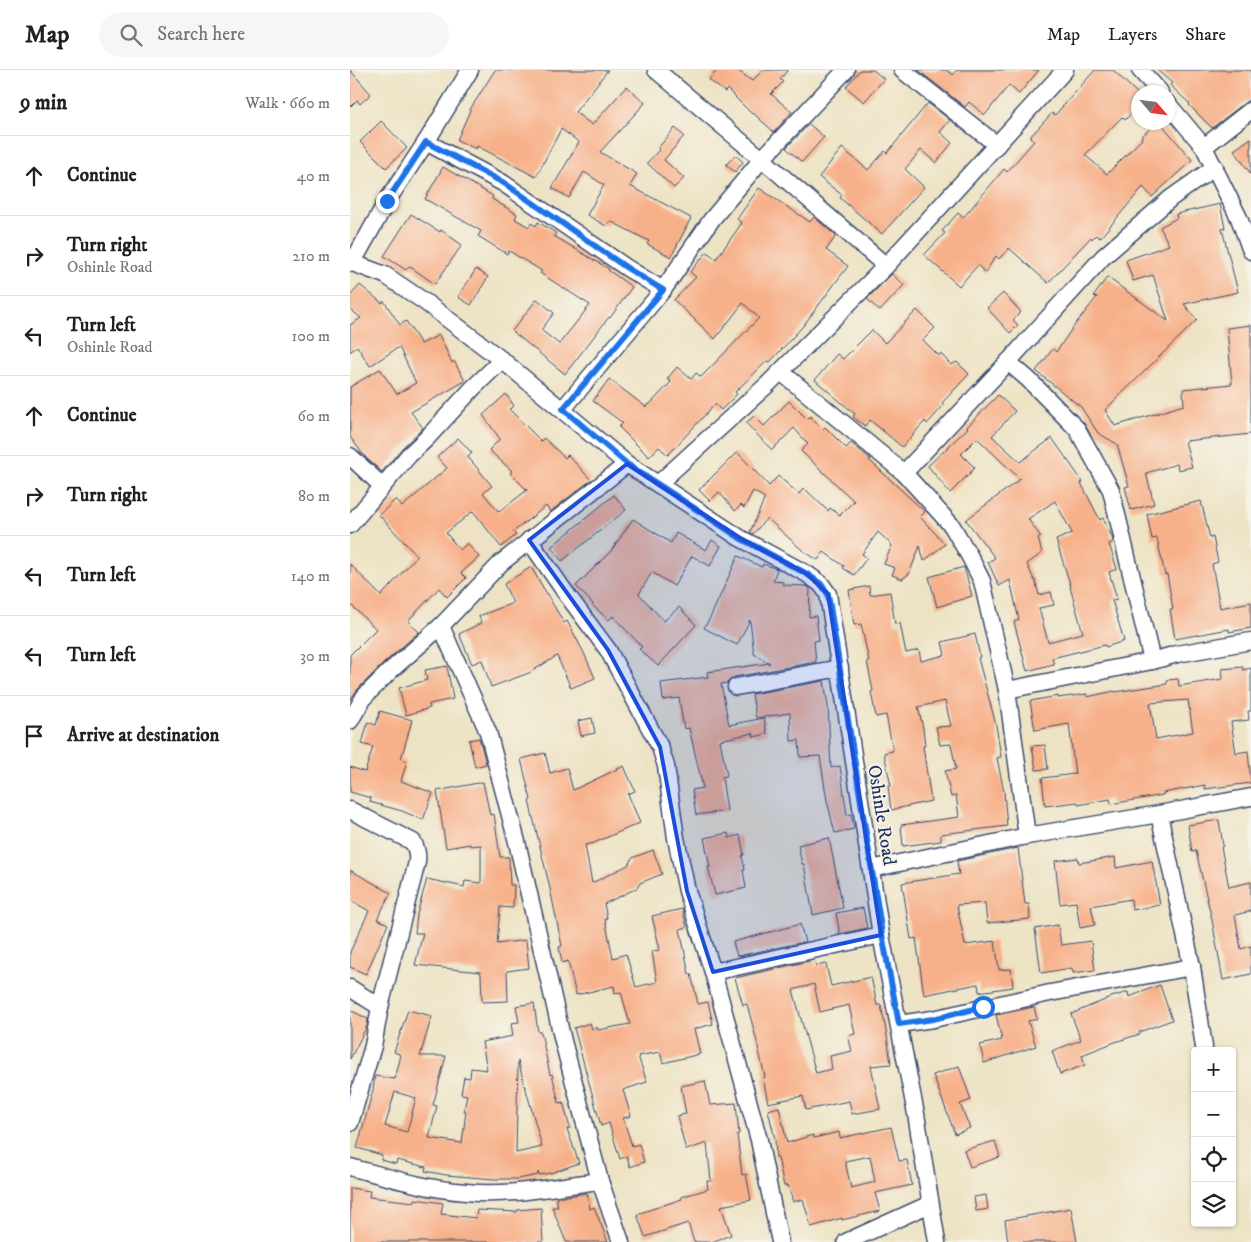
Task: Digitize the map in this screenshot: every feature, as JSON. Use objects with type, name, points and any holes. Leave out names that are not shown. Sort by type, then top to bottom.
[{"type":"street","points":[[352,262],[387,201],[470,70]]},
{"type":"street","points":[[656,70],[886,266]]},
{"type":"street","points":[[563,409],[663,290],[712,219],[762,159],[846,70]]},
{"type":"street","points":[[902,70],[997,145]]},
{"type":"street","points":[[658,484],[781,372],[886,266],[1065,70]]},
{"type":"street","points":[[1140,70],[1154,85]]},
{"type":"street","points":[[1204,147],[1251,110]]},
{"type":"street","points":[[1176,114],[1204,147],[1245,215],[1251,251]]},
{"type":"street","points":[[426,142],[504,183],[627,268],[663,290]]},
{"type":"street","points":[[904,473],[1103,257],[1171,198],[1215,167]]},
{"type":"street","name":"Oshinle Road","points":[[352,262],[385,276],[425,302],[502,360],[627,464],[740,538],[807,574],[821,584],[828,594],[871,869],[916,1114],[937,1242]]},
{"type":"street","points":[[350,525],[409,455],[472,388],[502,360]]},
{"type":"street","points":[[1008,362],[1028,379],[1077,429],[1111,490],[1152,662]]},
{"type":"street","points":[[781,372],[904,473],[952,526],[970,557],[982,582],[1007,690],[1027,836]]},
{"type":"street","points":[[350,456],[382,486]]},
{"type":"street","points":[[350,721],[364,697],[390,670],[441,626],[501,563],[627,464]]},
{"type":"street","points":[[529,540],[608,650],[660,746],[666,766],[676,838],[687,891],[713,972],[759,1140],[780,1242]]},
{"type":"street","points":[[441,626],[488,732],[563,1041],[600,1181],[621,1242]]},
{"type":"street","points":[[1007,690],[1152,662],[1177,654],[1251,641]]},
{"type":"street","points":[[736,687],[840,668]]},
{"type":"street","points":[[871,869],[1027,836],[1251,797]]},
{"type":"street","points":[[350,810],[413,842],[417,848],[417,862],[380,1007],[373,1046],[350,1123]]},
{"type":"street","points":[[1159,814],[1192,967],[1204,1047]]},
{"type":"street","points":[[713,972],[882,934]]},
{"type":"street","points":[[899,1024],[933,1019],[1050,993],[1192,967]]},
{"type":"street","points":[[350,988],[380,1007]]},
{"type":"street","points":[[350,1166],[422,1187],[468,1193],[508,1192],[600,1181]]},
{"type":"street","points":[[846,1242],[930,1204]]},
{"type":"highlighted area","points":[[627,464],[740,538],[807,574],[828,594],[881,935],[713,972],[687,891],[660,747],[608,650],[529,540]]},
{"type":"building","points":[[350,70],[371,94],[360,104],[357,100],[350,107]]},
{"type":"building","points":[[495,70],[608,70],[575,112],[592,125],[627,86],[645,103],[600,152],[637,174],[630,186],[691,218],[671,257],[647,244],[649,241],[610,221],[606,226],[587,215],[604,185],[584,172],[569,198],[552,188],[579,142],[561,129],[536,177],[477,146],[476,149],[457,140],[471,108]]},
{"type":"building","points":[[717,70],[737,70],[752,81],[763,70],[788,70],[780,79],[783,82],[771,94],[792,112],[774,132],[752,114],[727,89],[725,92],[709,80]]},
{"type":"building","points":[[860,70],[873,70],[884,79],[864,102],[846,87]]},
{"type":"building","points":[[918,70],[947,70],[953,75],[957,70],[1039,70],[1019,94],[1009,85],[985,115],[969,102],[965,107]]},
{"type":"building","points":[[1095,70],[1113,70],[1131,87],[1131,114],[1125,120],[1122,117],[1085,155],[1107,174],[1148,130],[1167,130],[1192,160],[1152,197],[1143,187],[1100,238],[1096,235],[1092,239],[1091,237],[1048,283],[1009,248],[999,259],[996,256],[985,273],[978,265],[959,286],[924,255],[945,233],[942,231],[958,213],[963,218],[1004,169],[1007,172],[1034,141],[1030,137],[1052,113],[1055,115]]},
{"type":"building","points":[[1157,70],[1251,70],[1251,98],[1212,128],[1176,91],[1176,85],[1170,85],[1172,83]]},
{"type":"building","points":[[928,103],[950,120],[940,132],[952,143],[936,163],[921,150],[905,169],[924,187],[882,234],[840,198],[842,195],[819,177],[842,148],[868,170],[885,151],[887,153]]},
{"type":"building","points":[[381,121],[407,148],[386,168],[360,142]]},
{"type":"building","points":[[809,124],[824,137],[802,162],[786,148]]},
{"type":"building","points":[[675,128],[684,136],[664,160],[684,178],[674,188],[647,163]]},
{"type":"building","points":[[1251,138],[1251,174],[1234,150]]},
{"type":"building","points":[[735,155],[743,162],[735,172],[726,165]]},
{"type":"building","points":[[443,167],[493,196],[492,199],[517,214],[515,219],[529,227],[531,223],[536,226],[538,222],[556,233],[554,236],[609,269],[632,287],[565,374],[512,331],[537,299],[554,313],[541,330],[559,344],[590,305],[540,273],[542,271],[509,251],[507,254],[478,236],[481,231],[425,199]]},
{"type":"building","points":[[759,188],[810,222],[814,217],[836,236],[826,250],[848,266],[803,326],[770,362],[767,361],[735,392],[737,394],[721,410],[715,404],[668,455],[659,447],[649,457],[619,427],[623,423],[593,401],[609,379],[646,407],[671,382],[667,379],[677,367],[691,379],[696,373],[701,377],[759,318],[743,303],[715,339],[674,300],[696,277],[690,272],[707,252],[716,259],[742,223],[737,219]]},
{"type":"building","points":[[1220,204],[1225,228],[1222,229],[1238,292],[1184,304],[1197,320],[1105,410],[1115,426],[1184,405],[1183,389],[1232,384],[1227,328],[1251,325],[1251,434],[1185,441],[1192,467],[1178,470],[1177,464],[1146,473],[1154,504],[1131,510],[1125,487],[1129,486],[1117,444],[1098,433],[1081,407],[1036,371],[1053,349],[1056,352],[1097,297],[1094,296],[1107,277],[1168,321],[1153,275],[1133,281],[1126,260],[1169,245],[1160,227],[1177,218],[1176,214]]},
{"type":"building","points":[[411,214],[440,232],[441,230],[462,245],[435,284],[409,266],[406,270],[384,256]]},
{"type":"building","points":[[476,269],[488,277],[471,305],[458,297]]},
{"type":"building","points":[[892,274],[904,285],[880,311],[867,299]]},
{"type":"building","points":[[360,285],[382,303],[384,301],[400,325],[406,321],[421,344],[439,335],[452,363],[454,361],[465,381],[411,412],[423,428],[401,449],[382,472],[366,458],[350,437],[350,387],[380,369],[397,394],[416,383],[399,347],[370,366],[357,346],[350,352],[350,325],[361,318],[350,309],[350,296]]},
{"type":"building","points":[[1003,293],[1021,312],[1013,320],[1018,325],[1010,333],[987,308]]},
{"type":"building","points":[[917,310],[935,328],[923,340],[938,355],[941,354],[951,365],[957,362],[969,374],[942,403],[944,405],[927,424],[925,421],[902,447],[870,420],[865,426],[853,417],[855,414],[815,380],[837,354],[843,359],[872,330],[885,343]]},
{"type":"building","points":[[506,394],[514,406],[509,409],[541,441],[544,438],[565,458],[568,455],[591,480],[550,512],[546,506],[513,532],[516,535],[501,547],[473,511],[446,533],[460,550],[467,543],[479,557],[461,573],[466,578],[447,597],[439,588],[408,621],[419,632],[384,663],[357,690],[350,700],[350,655],[376,629],[350,604],[350,564],[381,596],[417,556],[379,515],[396,499],[402,507],[447,468],[437,457],[458,438],[472,453],[468,457],[492,486],[483,493],[499,512],[527,490],[510,473],[512,471],[489,450],[500,439],[483,415]]},
{"type":"building","points":[[998,395],[1015,411],[992,436],[1020,462],[1052,438],[1083,482],[1081,483],[1100,520],[1103,518],[1112,537],[1113,542],[1109,544],[1117,569],[1109,572],[1117,599],[1112,600],[1124,641],[1106,647],[1105,645],[1052,658],[1054,664],[1027,671],[1014,622],[1019,620],[1010,580],[999,586],[988,562],[995,558],[966,520],[1020,479],[977,438],[961,454],[975,468],[950,493],[928,466]],"holes":[[[1055,501],[1072,533],[1056,540],[1083,633],[1048,642],[1039,608],[1054,605],[1051,592],[1039,595],[1035,580],[1027,564],[1042,553],[1038,538],[1041,537],[1028,519]]]},
{"type":"building","points":[[789,401],[807,419],[810,416],[823,429],[825,427],[846,448],[851,443],[871,459],[869,460],[925,512],[920,517],[945,544],[924,561],[920,546],[909,574],[902,579],[892,575],[895,568],[884,564],[892,545],[878,532],[862,554],[867,558],[854,575],[824,552],[818,560],[802,550],[767,518],[753,534],[750,532],[765,498],[753,491],[744,508],[741,505],[735,511],[719,492],[710,501],[699,490],[737,452],[769,486],[778,476],[799,494],[804,488],[828,511],[830,508],[840,515],[854,501],[801,451],[808,444],[794,428],[772,450],[746,423],[754,416],[764,426]]},
{"type":"building","points":[[614,495],[626,510],[562,561],[551,547]]},
{"type":"building","points":[[1201,501],[1210,538],[1213,537],[1218,562],[1212,564],[1220,608],[1251,602],[1251,628],[1229,632],[1229,629],[1175,639],[1170,609],[1173,609],[1167,574],[1165,575],[1157,538],[1152,539],[1147,514]]},
{"type":"building","points":[[633,519],[671,543],[676,533],[706,550],[712,540],[721,546],[710,566],[692,556],[674,586],[652,572],[639,594],[664,621],[679,607],[696,625],[658,666],[639,649],[642,647],[613,616],[609,620],[592,605],[576,586],[611,551]]},
{"type":"building","points":[[738,556],[762,567],[763,564],[777,569],[773,581],[783,582],[783,585],[806,586],[810,588],[809,617],[816,616],[819,640],[814,641],[816,662],[734,677],[727,683],[721,684],[729,725],[764,718],[767,734],[754,737],[753,733],[720,740],[727,776],[722,777],[727,811],[696,815],[692,790],[703,788],[689,728],[684,729],[679,698],[663,700],[661,683],[708,677],[707,672],[770,663],[754,654],[750,620],[737,645],[704,628]]},
{"type":"building","points":[[531,567],[564,623],[567,621],[595,678],[571,688],[557,656],[529,673],[491,687],[482,660],[472,664],[459,634],[481,623],[479,616],[513,603],[504,584]]},
{"type":"building","points":[[964,567],[972,596],[937,607],[929,577]]},
{"type":"building","points":[[869,586],[870,595],[890,592],[895,624],[900,623],[906,653],[919,650],[921,661],[945,655],[942,642],[975,634],[980,657],[978,658],[996,725],[1001,757],[997,758],[1004,792],[1007,826],[941,834],[941,841],[903,846],[901,825],[959,817],[956,795],[951,797],[945,771],[956,769],[951,744],[940,745],[936,727],[951,726],[945,701],[918,707],[923,728],[925,746],[923,746],[931,801],[891,810],[888,786],[891,786],[884,753],[893,751],[886,715],[876,717],[867,661],[869,661],[861,624],[854,625],[849,590]]},
{"type":"building","points":[[447,666],[453,699],[429,704],[430,708],[406,715],[399,688],[427,680],[425,670]]},
{"type":"building","points":[[1243,667],[1243,670],[1251,668],[1251,711],[1248,711],[1249,720],[1231,722],[1236,753],[1248,751],[1251,783],[1205,789],[1205,785],[1111,804],[1110,799],[1078,805],[1078,802],[1045,806],[1042,778],[1075,774],[1069,724],[1035,730],[1030,701],[1058,696],[1058,698],[1087,694],[1087,697],[1114,691],[1167,684],[1167,680],[1178,679],[1179,686],[1223,679],[1222,669]],"holes":[[[1188,700],[1193,732],[1156,739],[1150,703]]]},
{"type":"building","points":[[824,681],[828,706],[831,768],[840,766],[847,815],[851,814],[854,829],[835,833],[827,801],[820,756],[800,757],[799,740],[791,741],[790,713],[756,718],[752,694]]},
{"type":"building","points":[[380,711],[412,720],[401,759],[407,761],[401,781],[433,793],[423,820],[402,811],[370,802],[371,798],[350,792],[350,767],[365,772],[373,747],[362,744],[368,722],[376,725]]},
{"type":"building","points":[[592,718],[595,733],[581,736],[578,721]]},
{"type":"building","points":[[479,738],[486,764],[475,767],[469,740]]},
{"type":"building","points":[[1045,745],[1048,769],[1036,770],[1032,746]]},
{"type":"building","points":[[545,753],[550,773],[567,768],[573,790],[624,766],[635,791],[628,794],[640,823],[585,845],[592,883],[628,865],[632,858],[653,850],[662,874],[640,883],[637,888],[604,904],[613,958],[626,954],[636,987],[657,982],[652,951],[660,950],[652,916],[682,909],[687,927],[680,929],[689,974],[691,974],[698,1004],[708,1002],[713,1024],[694,1029],[700,1054],[663,1063],[660,1052],[638,1056],[647,1082],[623,1090],[631,1116],[623,1118],[632,1146],[639,1144],[644,1162],[630,1167],[627,1156],[620,1159],[609,1123],[601,1126],[574,1028],[590,1023],[592,1029],[597,1027],[598,1030],[630,1024],[621,992],[615,993],[614,986],[576,995],[568,961],[562,963],[559,947],[562,946],[521,759]]},
{"type":"building","points":[[483,782],[490,815],[494,814],[500,857],[509,857],[510,885],[514,885],[513,908],[500,907],[497,944],[526,940],[529,968],[507,971],[508,1001],[482,1002],[480,972],[415,965],[423,933],[415,933],[417,914],[427,879],[464,887],[465,881],[481,883],[481,845],[470,846],[470,844],[446,848],[437,791]]},
{"type":"building","points":[[1219,820],[1223,846],[1221,847],[1229,887],[1251,882],[1251,911],[1235,915],[1241,949],[1251,946],[1251,974],[1223,980],[1212,920],[1196,851],[1192,852],[1188,825]]},
{"type":"building","points":[[728,833],[729,838],[740,835],[744,855],[742,856],[746,888],[715,895],[708,867],[710,867],[704,838]]},
{"type":"building","points":[[829,838],[843,908],[813,915],[804,864],[802,864],[798,845]]},
{"type":"building","points":[[1018,848],[1025,904],[1029,904],[1030,919],[987,923],[985,903],[957,905],[965,945],[995,941],[999,970],[1011,969],[1013,987],[979,992],[978,984],[924,995],[916,938],[911,939],[902,883],[959,874],[957,861]]},
{"type":"building","points":[[1115,857],[1116,868],[1152,861],[1160,905],[1132,910],[1131,899],[1091,906],[1095,925],[1080,928],[1076,902],[1060,904],[1055,861],[1078,858],[1079,863]]},
{"type":"building","points":[[350,870],[391,893],[377,919],[388,924],[366,974],[350,967],[350,952],[369,911],[350,900]]},
{"type":"building","points":[[863,908],[867,928],[840,934],[836,913]]},
{"type":"building","points":[[800,924],[805,942],[737,956],[733,942]]},
{"type":"building","points":[[1058,925],[1061,945],[1091,941],[1095,970],[1073,973],[1072,968],[1041,973],[1035,929]]},
{"type":"building","points":[[814,960],[816,966],[826,964],[831,986],[871,977],[877,1005],[881,1005],[891,1064],[871,1066],[880,1109],[852,1114],[849,1101],[806,1110],[803,1096],[768,1103],[763,1078],[765,1077],[756,1038],[747,1004],[743,1005],[735,978]],"holes":[[[814,984],[820,1012],[849,1005],[855,1034],[848,1036],[852,1051],[830,1056],[832,1069],[816,1073],[793,990]]]},
{"type":"building","points":[[1160,985],[1172,1020],[1082,1055],[1085,1065],[1060,1074],[1052,1051],[1081,1040],[1071,1014],[1105,999],[1128,992],[1129,997]]},
{"type":"building","points":[[534,1003],[538,1032],[541,1032],[550,1075],[552,1074],[559,1103],[563,1102],[570,1128],[567,1129],[579,1163],[551,1173],[539,1175],[538,1172],[538,1175],[518,1179],[494,1179],[446,1175],[425,1171],[426,1167],[397,1160],[396,1164],[381,1160],[382,1155],[357,1148],[375,1076],[395,1079],[401,1055],[394,1052],[408,1010],[432,1016],[420,1056],[446,1056],[433,1105],[437,1106],[429,1138],[462,1143],[467,1095],[461,1094],[464,1077],[470,1078],[471,1068],[487,1070],[482,1042],[513,1036],[511,1023],[519,1022],[516,1006]],"holes":[[[518,1061],[542,1147],[516,1153]],[[395,1092],[416,1098],[407,1132],[385,1126]]]},
{"type":"building","points":[[1034,1007],[1037,1019],[1028,1021],[1036,1046],[984,1063],[980,1045],[1002,1040],[996,1015]]},
{"type":"building","points":[[350,1010],[368,1019],[367,1026],[350,1059]]},
{"type":"building","points":[[959,1066],[971,1100],[960,1104],[970,1128],[955,1134],[933,1075]]},
{"type":"building","points":[[705,1081],[710,1105],[736,1103],[739,1134],[737,1134],[742,1175],[746,1174],[751,1200],[721,1206],[731,1235],[711,1242],[694,1242],[688,1223],[645,1237],[637,1214],[708,1189],[707,1181],[711,1181],[707,1143],[686,1150],[677,1116],[686,1114],[681,1086]]},
{"type":"building","points":[[779,1107],[787,1143],[813,1135],[814,1138],[839,1132],[840,1138],[891,1127],[899,1161],[907,1160],[912,1185],[875,1193],[880,1211],[842,1220],[842,1218],[811,1227],[803,1199],[793,1202],[788,1185],[784,1186],[778,1158],[776,1158],[775,1139],[768,1110]],"holes":[[[870,1156],[875,1182],[851,1188],[845,1161]]]},
{"type":"building","points":[[995,1141],[1000,1157],[970,1167],[964,1150]]},
{"type":"building","points":[[350,1188],[370,1191],[369,1197],[415,1202],[415,1199],[443,1203],[441,1214],[476,1218],[477,1210],[517,1212],[517,1210],[541,1208],[543,1242],[350,1242]]},
{"type":"building","points":[[587,1193],[590,1209],[594,1207],[608,1242],[566,1242],[552,1207],[558,1207],[556,1198]]},
{"type":"building","points":[[986,1195],[988,1209],[976,1211],[974,1197]]},
{"type":"building","points":[[1071,1208],[1077,1242],[1008,1242],[1005,1220]]},
{"type":"route","points":[[387,201],[426,142],[504,183],[539,209],[663,290],[563,409],[627,464],[740,538],[807,574],[821,584],[828,594],[830,604],[871,869],[899,1024],[933,1019],[983,1007]]}]
